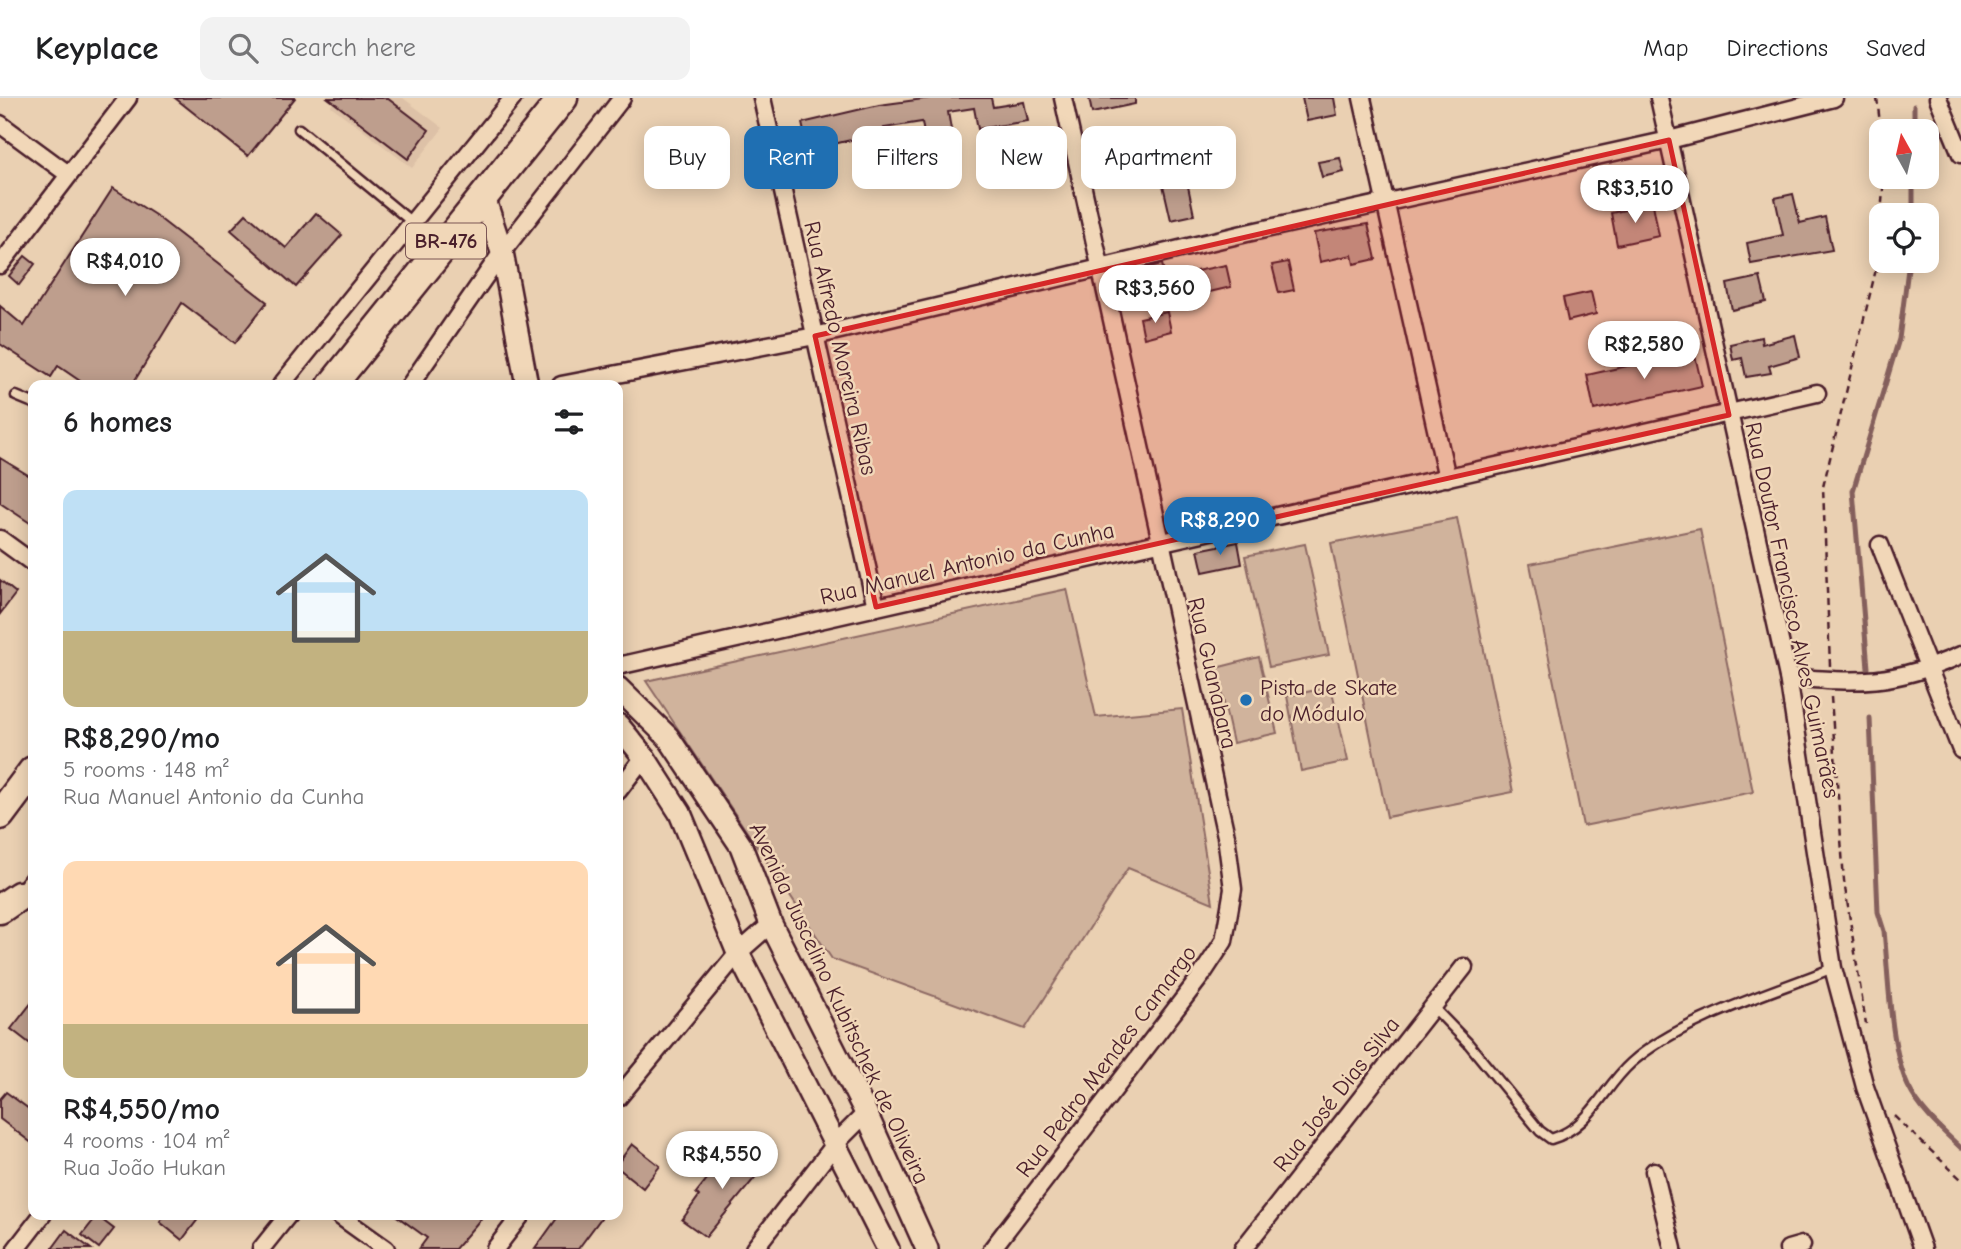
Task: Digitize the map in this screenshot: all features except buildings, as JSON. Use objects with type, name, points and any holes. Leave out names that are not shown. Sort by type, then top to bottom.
[{"type":"highway","name":"BR-476","points":[[336,380],[483,194],[563,98]]},
{"type":"highway","points":[[0,815],[28,778]]},
{"type":"street","points":[[0,265],[128,98]]},
{"type":"street","points":[[285,380],[513,98]]},
{"type":"street","points":[[413,380],[502,252],[622,98]]},
{"type":"street","name":"Rua Alfredo Moreira Ribas","points":[[762,98],[876,607]]},
{"type":"street","name":"Rua Guanabara","points":[[1063,98],[1226,836],[1233,889]]},
{"type":"street","points":[[1362,98],[1447,478]]},
{"type":"street","name":"Rua Doutor Francisco Alves Guimarães","points":[[1659,98],[1788,677],[1833,968],[1865,1087],[1923,1249]]},
{"type":"street","points":[[587,380],[815,336],[1386,202],[1669,140],[1834,98]]},
{"type":"street","points":[[1938,98],[1961,153]]},
{"type":"street","points":[[0,124],[68,174]]},
{"type":"street","points":[[483,194],[502,252],[526,380]]},
{"type":"street","name":"Rua Manuel Antonio da Cunha","points":[[623,665],[1730,415],[1817,393]]},
{"type":"street","points":[[0,539],[28,559]]},
{"type":"street","points":[[1880,545],[1927,670],[1961,750]]},
{"type":"street","points":[[1788,677],[1870,682],[1927,670],[1961,655]]},
{"type":"street","name":"Avenida Juscelino Kubitschek de Oliveira","points":[[623,693],[668,737],[741,846],[771,924],[866,1113],[927,1249]]},
{"type":"street","points":[[623,731],[644,757],[680,813],[738,953],[888,1249]]},
{"type":"street","points":[[623,784],[644,757]]},
{"type":"street","name":"Rua Pedro Mendes Camargo","points":[[992,1249],[1201,976],[1224,941],[1233,889]]},
{"type":"street","points":[[0,922],[18,895]]},
{"type":"street","points":[[623,1092],[738,953],[771,924]]},
{"type":"street","name":"Rua José Dias Silva","points":[[1243,1249],[1464,967]]},
{"type":"street","points":[[754,1249],[836,1143],[866,1113]]},
{"type":"street","points":[[1654,1171],[1673,1249]]},
{"type":"street","points":[[16,1249],[38,1220]]},
{"type":"street","points":[[261,1249],[284,1220]]},
{"type":"street","points":[[345,1220],[386,1249]]},
{"type":"street","points":[[495,1249],[517,1220]]},
{"type":"lane","points":[[299,130],[413,223]]},
{"type":"lane","points":[[16,396],[28,401]]},
{"type":"lane","points":[[1434,1008],[1468,1043],[1541,1131],[1551,1139],[1569,1133],[1600,1104],[1630,1063],[1687,1026],[1833,968]]},
{"type":"path","points":[[1877,98],[1879,119]]},
{"type":"path","points":[[1867,1030],[1844,881],[1830,680],[1822,487],[1875,273]]},
{"type":"path","points":[[1890,1106],[1895,1118],[1961,1178]]},
{"type":"highlighted area","points":[[1669,140],[1729,415],[876,607],[815,336]]},
{"type":"shaded area","points":[[336,98],[403,98],[443,128],[412,168],[331,106]]},
{"type":"shaded area","points":[[1457,518],[1513,792],[1387,817],[1331,543]]},
{"type":"shaded area","points":[[1700,529],[1753,792],[1583,826],[1530,564]]},
{"type":"shaded area","points":[[1305,544],[1329,655],[1269,667],[1245,556]]},
{"type":"shaded area","points":[[1067,589],[1096,717],[1182,709],[1213,903],[1128,868],[1025,1029],[832,959],[646,681]]},
{"type":"shaded area","name":"Pista de Skate do Módulo","points":[[1259,657],[1277,733],[1233,743],[1216,668]]},
{"type":"shaded area","points":[[1331,687],[1348,761],[1301,771],[1287,696]]},
{"type":"waterway","points":[[1914,106],[1914,119]]},
{"type":"waterway","points":[[1913,189],[1913,203]]},
{"type":"waterway","points":[[1868,668],[1853,491],[1899,339],[1907,273]]},
{"type":"waterway","points":[[1870,718],[1878,912],[1884,931],[1897,1051],[1913,1095],[1932,1120],[1961,1148]]},
{"type":"place","name":"Pista de Skate do Módulo","points":[[1246,700]]}]
